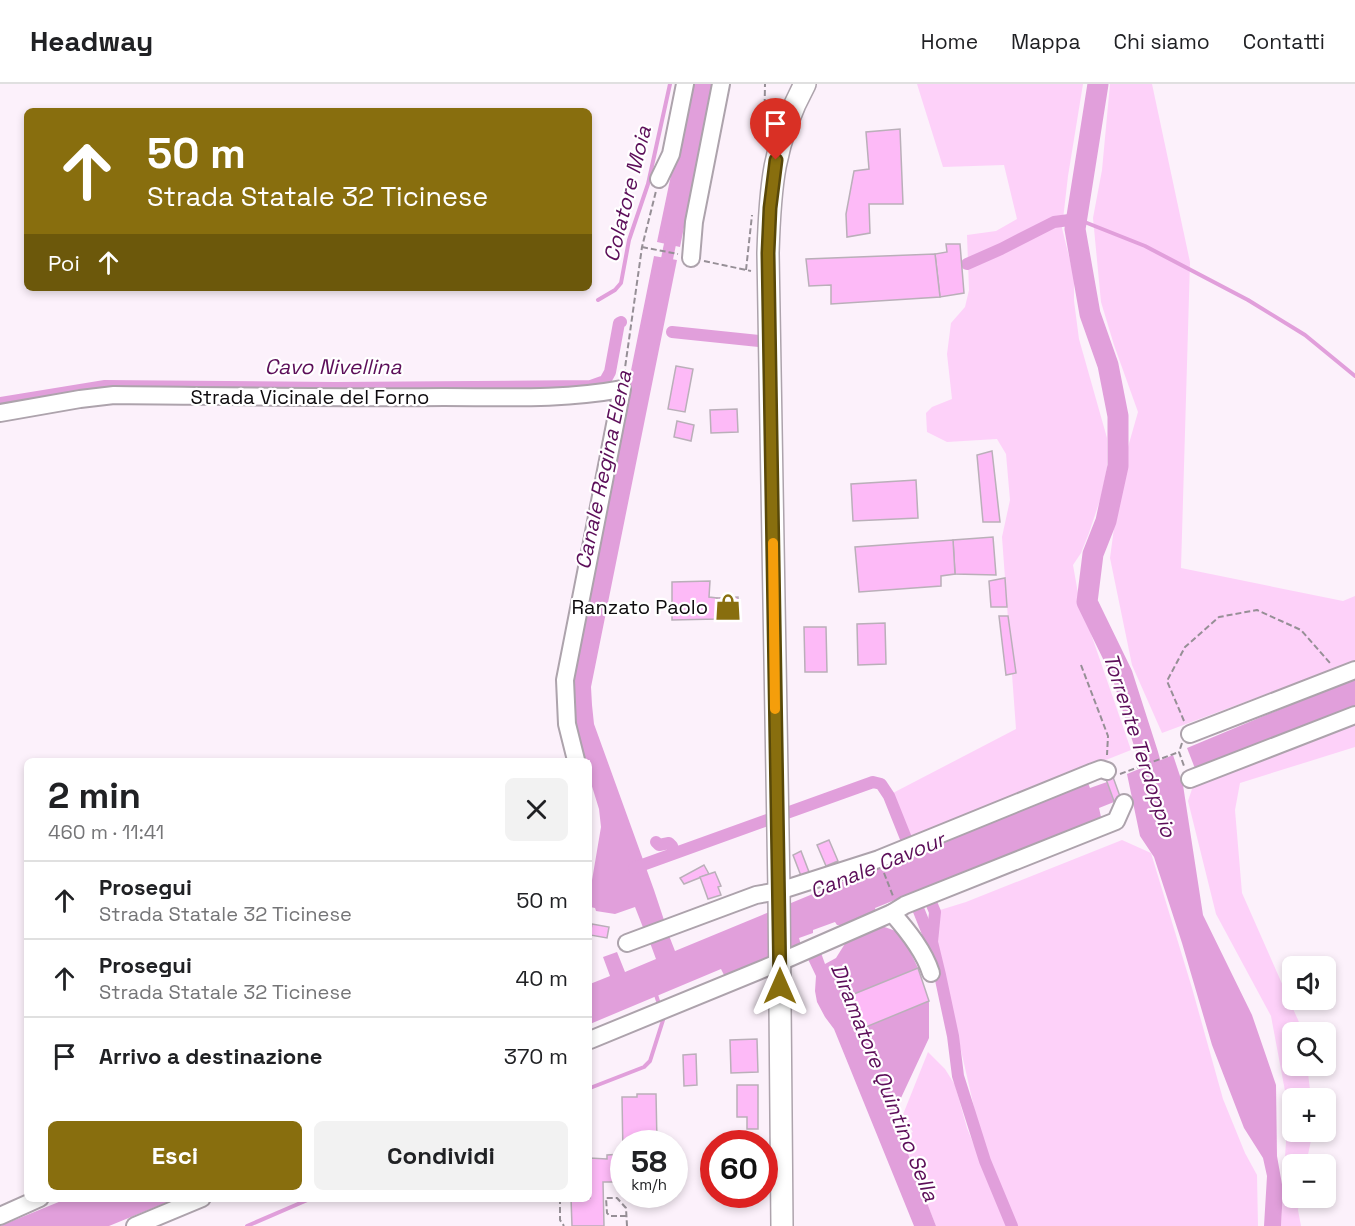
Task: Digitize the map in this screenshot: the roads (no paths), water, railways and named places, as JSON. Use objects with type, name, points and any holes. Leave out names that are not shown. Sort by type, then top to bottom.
[{"type":"main road","points":[[782,1226],[770,208],[776,160],[786,123],[805,84]]},
{"type":"street","points":[[659,179],[671,154],[685,84]]},
{"type":"street","points":[[685,256],[694,222],[721,84]]},
{"type":"street","name":"Strada Vicinale del Forno","points":[[0,413],[114,395],[545,397],[604,393],[622,389],[565,680],[567,724],[576,758]]},
{"type":"street","points":[[1190,734],[1355,670]]},
{"type":"street","points":[[1190,779],[1355,715]]},
{"type":"street","points":[[627,943],[756,895],[779,898],[1093,772],[1101,769],[1111,773]]},
{"type":"street","points":[[592,1039],[894,907],[905,905],[1116,821],[1124,803]]},
{"type":"street","points":[[894,907],[929,965],[931,973]]},
{"type":"street","points":[[0,1216],[31,1202]]},
{"type":"street","points":[[135,1226],[192,1202]]},
{"type":"water","points":[[690,84],[713,84],[680,247],[657,242]]},
{"type":"water","points":[[654,256],[677,260],[591,687],[594,724],[665,923],[644,930],[635,907],[615,914],[596,911],[592,907],[592,880],[601,827],[599,809],[592,786],[592,758],[582,758],[574,734],[571,669]]},
{"type":"water","points":[[1355,678],[1355,710],[1196,771],[1187,748]]},
{"type":"water","points":[[1173,755],[1183,785],[1203,915],[1252,1015],[1276,1085],[1277,1156],[1282,1184],[1281,1226],[1264,1226],[1267,1176],[1263,1158],[1244,1128],[1212,1045],[1154,857],[1140,836],[1127,774]]},
{"type":"water","points":[[1107,782],[1114,802],[1099,808],[1101,817],[875,908],[878,917],[842,932],[835,922],[813,930],[813,933],[799,938],[801,945],[725,977],[721,969],[592,1023],[592,983],[610,976],[603,957],[617,952],[625,972],[656,959],[649,940],[668,933],[675,951],[1088,783],[1090,788]]},
{"type":"water","name":"Diramatore Quintino Sella","points":[[882,926],[901,933],[918,968],[849,996],[861,1029],[929,1001],[929,1038],[893,1115],[936,1226],[914,1226],[834,1029],[817,1002],[816,976],[806,955],[820,950],[825,964],[836,958],[846,942]]},
{"type":"water","points":[[59,1202],[168,1202],[109,1226],[0,1226]]},
{"type":"waterway","name":"Colatore Moia","points":[[598,300],[615,290],[621,283],[629,240],[648,184],[670,84]]},
{"type":"waterway","name":"Torrente Terdoppio","points":[[1098,84],[1075,229],[1090,314],[1108,365],[1118,416],[1118,466],[1106,521],[1093,554],[1087,602],[1122,674],[1158,791]]},
{"type":"waterway","points":[[1077,219],[1145,246],[1248,300],[1305,335],[1355,376]]},
{"type":"waterway","points":[[967,264],[1054,222],[1077,219]]},
{"type":"waterway","name":"Canale Regina Elena","points":[[664,274],[673,229]]},
{"type":"waterway","name":"Cavo Nivellina","points":[[0,403],[105,386],[335,388],[591,386],[605,381],[610,372],[621,322]]},
{"type":"waterway","points":[[672,332],[759,341]]},
{"type":"waterway","name":"Canale Cavour","points":[[634,868],[873,782],[881,784],[889,796],[907,841]]},
{"type":"waterway","name":"Cavo Nivellina","points":[[656,842],[659,845],[669,843],[674,853]]},
{"type":"waterway","points":[[930,900],[935,912],[932,942],[953,1036],[958,1076],[985,1161],[1012,1226]]},
{"type":"waterway","points":[[917,906],[931,941]]},
{"type":"waterway","points":[[655,992],[658,1001]]},
{"type":"waterway","points":[[592,1087],[644,1067],[650,1061],[664,1017]]},
{"type":"waterway","points":[[247,1226],[303,1202]]},
{"type":"place","name":"Ranzato Paolo","points":[[728,607]]}]
